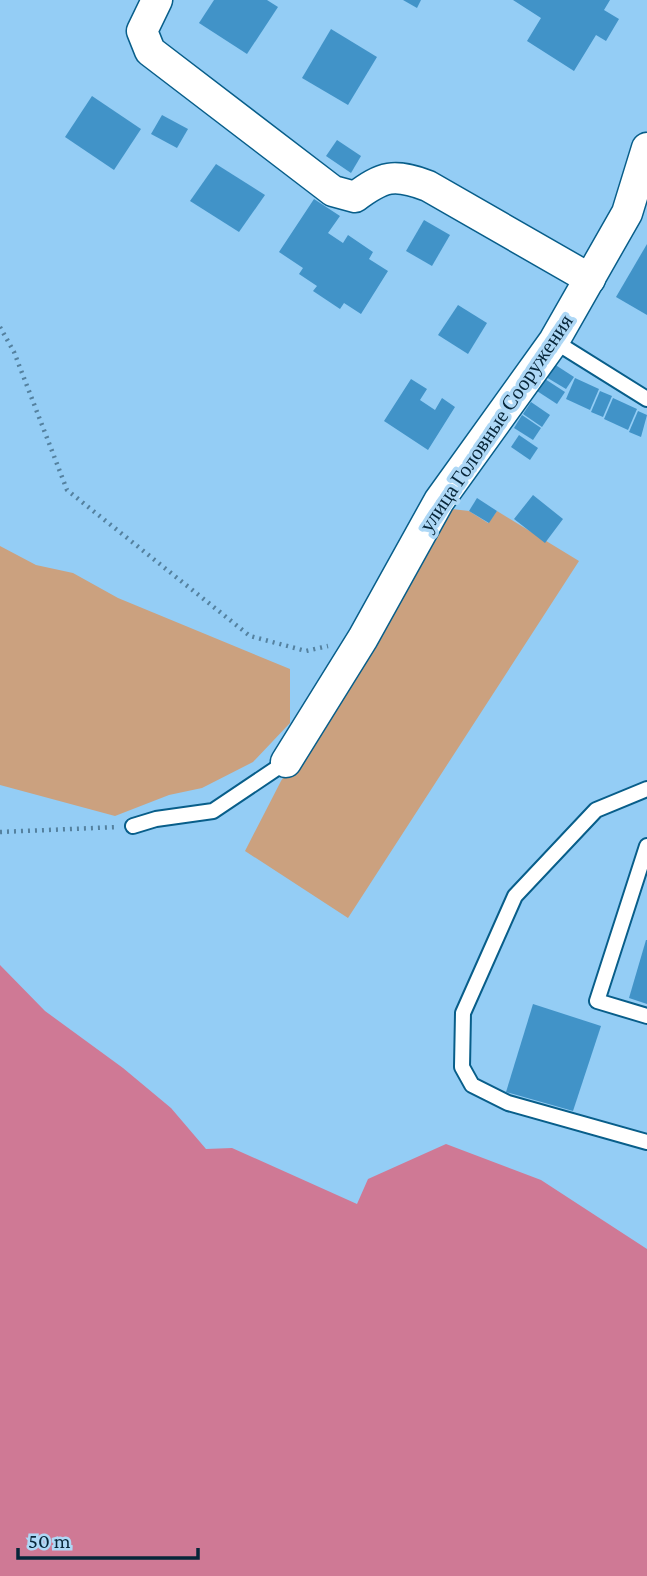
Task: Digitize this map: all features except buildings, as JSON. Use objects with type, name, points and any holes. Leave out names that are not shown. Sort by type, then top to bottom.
[{"type":"street","points":[[157,0],[142,31],[150,51],[333,191],[355,197],[378,180],[404,177],[428,186],[590,279]]},
{"type":"street","name":"улица Головные Сооружения","points":[[286,762],[363,638],[439,501],[554,341],[627,213],[647,148]]},
{"type":"lane","points":[[554,341],[647,399]]},
{"type":"lane","points":[[133,827],[156,819],[213,811],[286,762]]},
{"type":"lane","points":[[647,789],[596,810],[516,895],[463,1013],[462,1067],[472,1084],[508,1103],[647,1142]]},
{"type":"lane","points":[[647,846],[597,1001],[647,1016]]},
{"type":"path","points":[[0,327],[14,352],[67,490],[250,636],[306,651],[363,638]]},
{"type":"path","points":[[0,832],[133,827]]},
{"type":"shaded area","points":[[452,509],[469,511],[488,523],[497,511],[579,561],[348,918],[245,851],[281,781],[372,643]]},
{"type":"shaded area","points":[[0,546],[36,565],[73,573],[118,598],[290,669],[290,723],[253,762],[202,788],[169,795],[115,816],[0,785]]},
{"type":"shaded area","points":[[0,965],[45,1011],[123,1068],[171,1108],[206,1149],[232,1148],[357,1204],[368,1179],[446,1144],[541,1180],[647,1249],[647,1576],[0,1576]]}]
